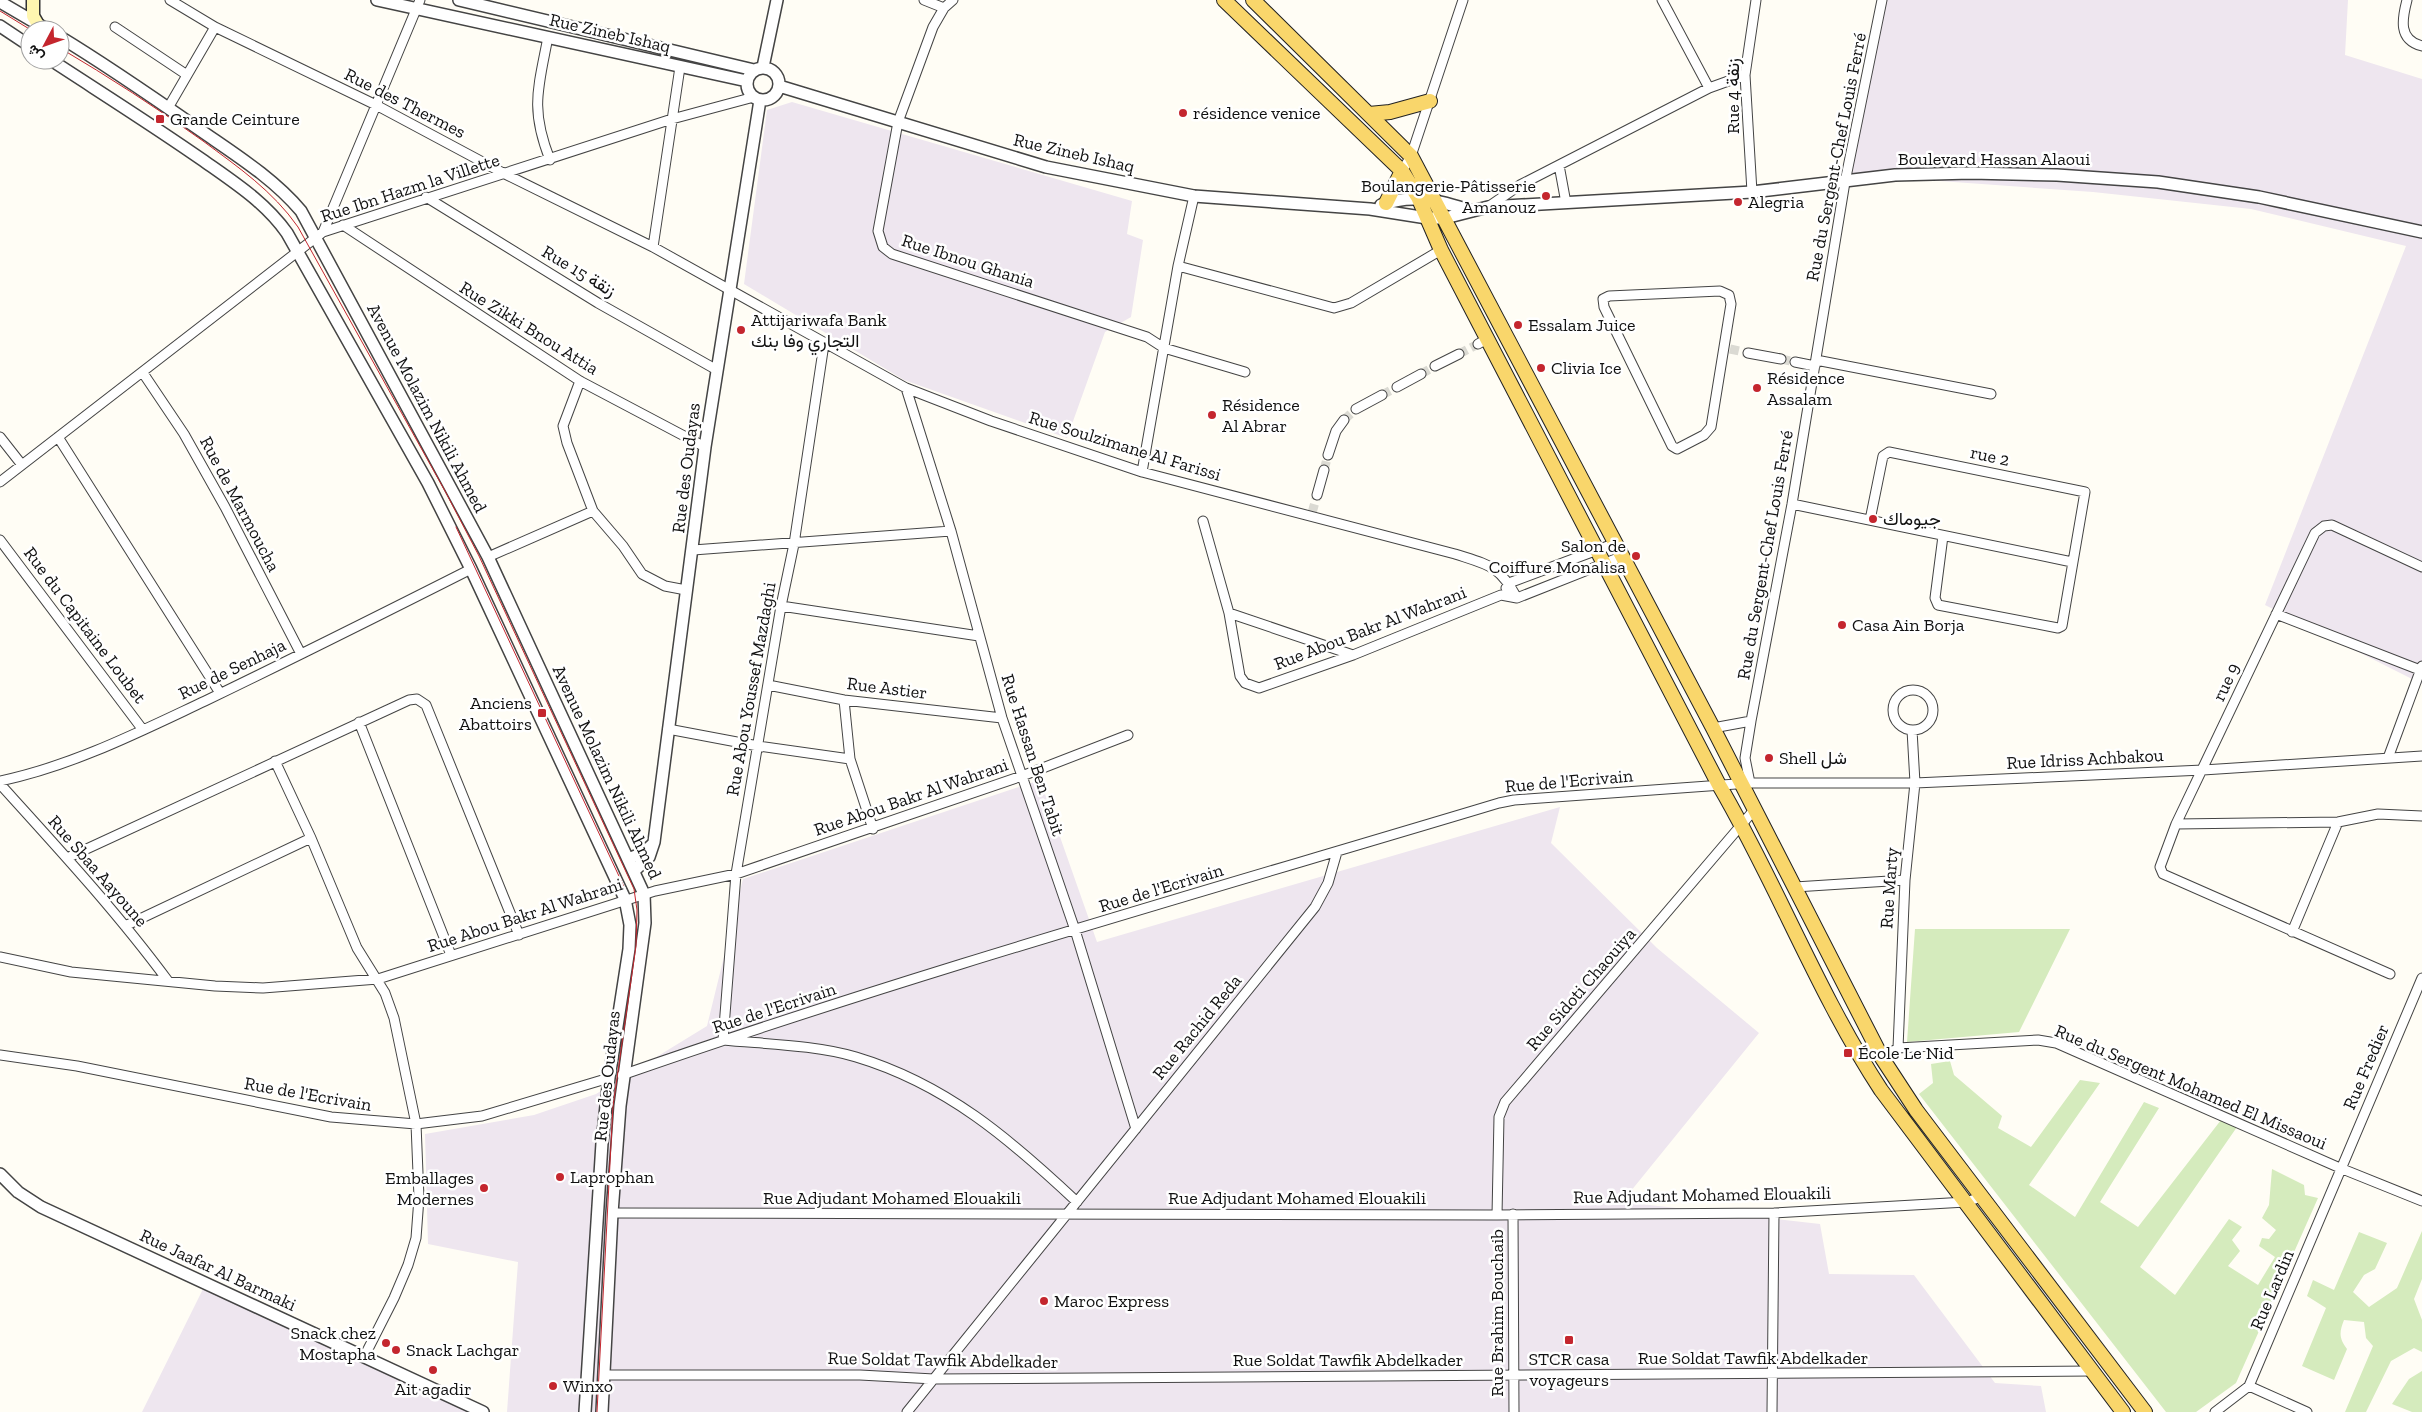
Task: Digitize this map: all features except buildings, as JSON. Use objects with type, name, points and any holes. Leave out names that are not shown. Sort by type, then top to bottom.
[{"type":"main road","points":[[33,0],[33,16],[37,20]]},
{"type":"main road","points":[[1224,0],[1402,171],[1418,198],[1483,342],[1606,564],[1720,785],[1743,825],[1857,1052],[1882,1090],[2123,1412]]},
{"type":"main road","points":[[1253,0],[1411,156],[1436,200],[1713,728],[1745,784],[1754,810],[1882,1058],[1916,1110],[2145,1412]]},
{"type":"main road","points":[[1369,114],[1399,110],[1430,100]]},
{"type":"main road","points":[[1386,203],[1402,171]]},
{"type":"street","name":"Rue des Thermes","points":[[170,0],[215,27],[376,105],[505,174],[653,248],[731,292]]},
{"type":"street","name":"Rue Zineb Ishaq","points":[[377,0],[418,4],[548,37],[747,81]]},
{"type":"street","name":"Rue Zineb Ishaq","points":[[459,0],[758,68]]},
{"type":"street","points":[[758,68],[773,71],[779,80],[779,86],[770,98],[757,98],[748,90],[747,81],[758,68],[777,0]]},
{"type":"street","points":[[924,0],[944,8],[954,0]]},
{"type":"street","points":[[1402,171],[1411,156],[1463,0]]},
{"type":"street","points":[[1662,0],[1709,88]]},
{"type":"street","name":"Rue 4 زنقة","points":[[1752,192],[1745,76],[1756,0]]},
{"type":"street","name":"Rue du Sergent-Chef Louis Ferré","points":[[1745,784],[1745,758],[1751,721],[1792,504],[1845,182],[1882,0]]},
{"type":"street","points":[[2406,0],[2402,24],[2404,33],[2409,40],[2422,46]]},
{"type":"street","points":[[0,2],[31,20]]},
{"type":"street","points":[[318,234],[376,105],[418,4]]},
{"type":"street","name":"Rue Ibnou Ghania","points":[[944,8],[933,28],[898,122],[878,230],[879,240],[887,251],[1147,338],[1164,348],[1245,372]]},
{"type":"street","points":[[0,26],[20,39]]},
{"type":"street","points":[[115,27],[187,76]]},
{"type":"street","points":[[168,108],[215,27]]},
{"type":"street","points":[[548,37],[537,96],[536,113],[540,136],[550,160]]},
{"type":"street","name":"Avenue Molazim Nikili Ahmed","points":[[70,43],[111,68],[273,182],[301,211],[318,234],[488,557],[644,894]]},
{"type":"street","points":[[653,248],[680,67]]},
{"type":"street","name":"Avenue Molazim Nikili Ahmed","points":[[68,70],[151,123],[255,196],[276,217],[297,250],[428,483],[471,569],[625,899]]},
{"type":"street","points":[[1488,207],[1520,185],[1709,88],[1745,76]]},
{"type":"street","name":"Rue Zineb Ishaq","points":[[779,86],[1037,165],[1194,196],[1370,209],[1427,218]]},
{"type":"street","name":"Rue Ibn Hazm la Villette","points":[[0,482],[143,373],[318,234],[426,197],[550,160],[672,119],[757,98]]},
{"type":"street","name":"Rue des Oudayas","points":[[634,872],[649,858],[654,842],[705,447],[731,292],[757,98]]},
{"type":"street","points":[[1559,165],[1566,202]]},
{"type":"street","name":"Boulevard Hassan Alaoui","points":[[1427,218],[1445,218],[1488,207],[1752,192],[1895,175],[1930,173],[2057,175],[2158,182],[2259,198],[2422,232]]},
{"type":"street","points":[[1142,472],[1178,266],[1194,196]]},
{"type":"street","name":"Rue 15 زنقة","points":[[426,197],[598,303],[717,370]]},
{"type":"street","name":"Rue Zineb Ishaq","points":[[1370,209],[1386,203],[1418,198],[1436,200]]},
{"type":"street","points":[[1436,200],[1472,211]]},
{"type":"street","name":"Rue Zikki Bnou Attia","points":[[343,225],[580,381],[705,447]]},
{"type":"street","points":[[1178,266],[1334,308],[1351,303],[1441,250]]},
{"type":"street","name":"Rue Soulzimane Al Farissi","points":[[731,292],[906,388],[990,421],[1142,472],[1311,514],[1490,565],[1500,572],[1509,583],[1517,598]]},
{"type":"street","points":[[1725,292],[1731,299],[1727,349],[1711,427],[1704,435],[1681,448],[1675,448],[1604,307],[1603,299],[1609,296],[1725,292]]},
{"type":"street","name":"Rue Abou Youssef Mazdaghi","points":[[723,1040],[736,874],[781,606],[794,544],[824,344]]},
{"type":"street","points":[[1748,353],[1780,360]]},
{"type":"street","points":[[1436,366],[1459,354]]},
{"type":"street","points":[[1795,362],[1816,363],[1992,394]]},
{"type":"street","name":"Rue de Marmoucha","points":[[143,373],[184,434],[221,498],[301,654]]},
{"type":"street","points":[[1397,387],[1421,374]]},
{"type":"street","points":[[580,381],[563,426],[567,443],[593,511],[623,546],[642,574],[664,586],[686,590]]},
{"type":"street","name":"Rue Hassan Ben Tabit","points":[[906,388],[950,530],[1002,718],[1075,930],[1136,1129]]},
{"type":"street","points":[[1356,409],[1382,395]]},
{"type":"street","points":[[1328,454],[1336,431],[1344,420]]},
{"type":"street","points":[[0,437],[22,465]]},
{"type":"street","points":[[58,437],[220,693]]},
{"type":"street","name":"rue 2","points":[[1870,520],[1883,456],[1889,452],[2084,492],[2086,494],[2072,562]]},
{"type":"street","points":[[1317,494],[1324,470]]},
{"type":"street","points":[[1792,504],[2072,562],[2060,628],[1938,605],[1935,598],[1944,536]]},
{"type":"street","points":[[488,557],[593,511]]},
{"type":"street","points":[[1203,521],[1229,613],[1353,655]]},
{"type":"street","name":"rue 9","points":[[2292,932],[2161,871],[2160,867],[2176,824],[2316,533],[2324,526],[2332,525],[2422,567]]},
{"type":"street","points":[[693,550],[794,544],[950,530]]},
{"type":"street","name":"Rue du Capitaine Loubet","points":[[0,540],[143,730]]},
{"type":"street","points":[[1616,543],[1509,583],[1501,595],[1517,598],[1622,556]]},
{"type":"street","name":"Rue de Senhaja","points":[[0,783],[62,764],[143,730],[471,569]]},
{"type":"street","name":"Rue Abou Bakr Al Wahrani","points":[[1229,613],[1240,676],[1250,687],[1259,688],[1353,655],[1501,595]]},
{"type":"street","points":[[781,606],[979,636]]},
{"type":"street","points":[[2276,614],[2421,668],[2388,758]]},
{"type":"street","name":"Rue Astier","points":[[768,685],[844,700],[1002,718]]},
{"type":"street","points":[[1910,690],[1924,693],[1929,698],[1933,712],[1926,725],[1912,730],[1899,724],[1893,711],[1897,697],[1910,690]]},
{"type":"street","points":[[67,858],[359,722],[410,700],[417,699],[426,706],[519,935]]},
{"type":"street","points":[[844,700],[850,759],[872,829]]},
{"type":"street","points":[[1713,728],[1751,721]]},
{"type":"street","points":[[359,722],[451,955]]},
{"type":"street","points":[[668,729],[758,746],[850,759]]},
{"type":"street","name":"Rue Marty","points":[[1898,1048],[1905,880],[1915,783],[1912,730]]},
{"type":"street","name":"Rue Abou Bakr Al Wahrani","points":[[0,957],[71,972],[168,982],[262,988],[378,979],[519,935],[625,899],[736,874],[872,829],[1022,776],[1128,734]]},
{"type":"street","name":"Rue Idriss Achbakou","points":[[1745,784],[1915,783],[2203,770],[2422,756]]},
{"type":"street","points":[[275,761],[311,838],[357,948],[378,979],[394,1018],[416,1124],[419,1198],[416,1238],[408,1265],[394,1298],[364,1357]]},
{"type":"street","name":"Rue Sbaa Aayoune","points":[[0,783],[125,926],[168,982]]},
{"type":"street","name":"Rue de l'Ecrivain","points":[[622,1075],[723,1040],[1075,930],[1514,800],[1745,784]]},
{"type":"street","name":"Rue Sidoti Chaouiya","points":[[1497,1215],[1499,1117],[1505,1102],[1754,810]]},
{"type":"street","points":[[2176,824],[2338,822],[2378,814],[2422,816]]},
{"type":"street","points":[[2338,822],[2292,932],[2390,974]]},
{"type":"street","points":[[125,926],[311,838]]},
{"type":"street","points":[[628,860],[643,853],[654,842]]},
{"type":"street","name":"Rue Rachid Reda","points":[[906,1412],[1314,907],[1326,888],[1337,852]]},
{"type":"street","points":[[1795,887],[1905,880]]},
{"type":"street","name":"Rue des Oudayas","points":[[602,1412],[612,1213],[622,1075],[644,924],[644,894]]},
{"type":"street","name":"Rue des Oudayas","points":[[585,1412],[602,1143],[609,1078],[630,949],[630,925],[625,899]]},
{"type":"street","name":"Rue Fredier","points":[[2340,1168],[2422,978]]},
{"type":"street","points":[[723,1040],[805,1048],[855,1056],[903,1075],[956,1102],[996,1130],[1027,1155],[1077,1202]]},
{"type":"street","name":"Rue du Sergent Mohamed El Missaoui","points":[[1882,1058],[1898,1048],[2038,1040],[2056,1043],[2340,1168],[2422,1200]]},
{"type":"street","name":"Rue de l'Ecrivain","points":[[0,1055],[77,1066],[331,1117],[416,1124],[482,1116],[609,1078]]},
{"type":"street","name":"Rue Lardin","points":[[2215,1412],[2249,1386],[2340,1168]]},
{"type":"street","name":"Rue Jaafar Al Barmaki","points":[[0,1174],[18,1192],[41,1207],[483,1412]]},
{"type":"street","name":"Rue Adjudant Mohamed Elouakili","points":[[612,1213],[1497,1215],[1774,1213],[1966,1202],[1981,1197]]},
{"type":"street","points":[[1772,1412],[1774,1213]]},
{"type":"street","name":"Rue Brahim Bouchaib","points":[[1513,1214],[1514,1412]]},
{"type":"street","name":"Rue Soldat Tawfik Abdelkader","points":[[604,1375],[860,1374],[934,1379],[1772,1374],[2092,1370]]},
{"type":"street","points":[[2249,1386],[2307,1412]]},
{"type":"shaded area","points":[[1878,0],[2348,0],[2345,55],[2422,79],[2422,684],[2265,605],[2406,246],[2251,209],[2093,192],[1842,174]]},
{"type":"shaded area","points":[[792,102],[1132,201],[1127,234],[1143,240],[1131,317],[1105,332],[1067,438],[904,380],[744,284],[767,110]]},
{"type":"shaded area","points":[[1040,780],[1097,942],[1560,807],[1551,843],[1657,948],[1759,1033],[1622,1202],[1820,1224],[1829,1274],[1914,1275],[1995,1383],[2041,1386],[2046,1412],[507,1412],[518,1262],[428,1244],[425,1134],[534,1115],[596,1094],[707,1026],[743,879]]},
{"type":"shaded area","points":[[203,1289],[360,1360],[480,1412],[142,1412]]},
{"type":"green space","points":[[1915,929],[2070,929],[2019,1032],[1907,1042]]},
{"type":"green space","points":[[1950,1061],[1954,1075],[2002,1116],[1998,1128],[2031,1147],[2080,1080],[2100,1083],[2029,1185],[2075,1217],[2144,1102],[2159,1108],[2100,1202],[2138,1227],[2221,1120],[2237,1127],[2140,1267],[2175,1295],[2229,1219],[2242,1227],[2232,1240],[2240,1251],[2228,1266],[2258,1285],[2275,1257],[2259,1246],[2262,1238],[2269,1239],[2276,1230],[2262,1218],[2269,1205],[2272,1169],[2304,1185],[2305,1195],[2318,1198],[2236,1383],[2196,1412],[2166,1412],[1919,1094],[1933,1083],[1931,1064]]},
{"type":"green space","points":[[2422,1231],[2422,1279],[2414,1299],[2422,1320],[2422,1352],[2414,1348],[2391,1361],[2366,1412],[2345,1412],[2373,1346],[2366,1338],[2364,1322],[2344,1320],[2341,1335],[2342,1342],[2347,1349],[2334,1380],[2302,1366],[2326,1308],[2307,1296],[2313,1280],[2334,1290],[2359,1232],[2387,1243],[2375,1269],[2364,1275],[2353,1292],[2369,1307],[2397,1288]]},
{"type":"green space","points":[[2422,1371],[2422,1412],[2412,1412],[2392,1404],[2409,1379]]},
{"type":"tunnel","points":[[1459,354],[1478,344]]},
{"type":"tunnel","points":[[1730,349],[1748,353]]},
{"type":"tunnel","points":[[1781,359],[1795,362]]},
{"type":"tunnel","points":[[1421,374],[1435,366]]},
{"type":"tunnel","points":[[1382,395],[1397,387]]},
{"type":"tunnel","points":[[1344,420],[1356,409]]},
{"type":"tunnel","points":[[1324,470],[1328,455]]},
{"type":"tunnel","points":[[1312,513],[1317,495]]},
{"type":"tram line","points":[[0,11],[20,23]]},
{"type":"tram line","points":[[70,54],[115,81],[229,160],[278,202],[298,227],[445,491],[479,556],[634,889],[637,910],[636,946],[613,1106],[597,1412]]},
{"type":"tram line","points":[[456,527],[625,889]]},
{"type":"place","name":"résidence venice","points":[[1183,113]]},
{"type":"place","name":"Grande Ceinture","points":[[160,119]]},
{"type":"place","name":"Boulangerie-Pâtisserie Amanouz","points":[[1546,196]]},
{"type":"place","name":"Alegria","points":[[1738,202]]},
{"type":"place","name":"Essalam Juice","points":[[1518,325]]},
{"type":"place","name":"Attijariwafa Bank التجاري وفا بنك","points":[[741,330]]},
{"type":"place","name":"Clivia Ice","points":[[1541,368]]},
{"type":"place","name":"Résidence Assalam","points":[[1757,388]]},
{"type":"place","name":"Résidence Al Abrar","points":[[1212,415]]},
{"type":"place","name":"جيوماك","points":[[1873,519]]},
{"type":"place","name":"Salon de Coiffure Monalisa","points":[[1636,556]]},
{"type":"place","name":"Casa Ain Borja","points":[[1842,625]]},
{"type":"place","name":"Anciens Abattoirs","points":[[542,713]]},
{"type":"place","name":"Shell شل","points":[[1769,758]]},
{"type":"place","name":"École Le Nid","points":[[1848,1053]]},
{"type":"place","name":"Laprophan","points":[[560,1177]]},
{"type":"place","name":"Emballages Modernes","points":[[484,1188]]},
{"type":"place","name":"Maroc Express","points":[[1044,1301]]},
{"type":"place","name":"STCR casa voyageurs","points":[[1569,1340]]},
{"type":"place","name":"Snack chez Mostapha","points":[[386,1343]]},
{"type":"place","name":"Snack Lachgar","points":[[396,1350]]},
{"type":"place","name":"Ait agadir","points":[[433,1370]]},
{"type":"place","name":"Winxo","points":[[553,1386]]}]
